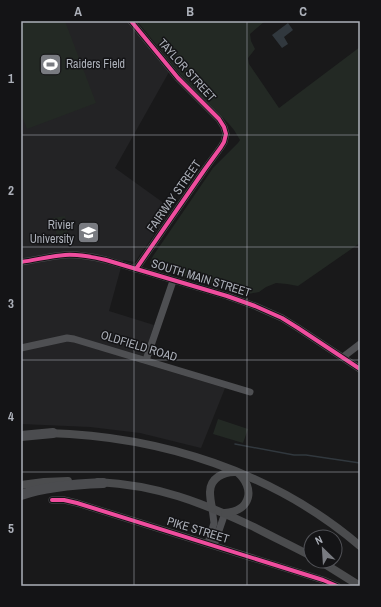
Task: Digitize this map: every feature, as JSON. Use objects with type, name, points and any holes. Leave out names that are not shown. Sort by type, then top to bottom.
[{"type":"highway","points":[[21,436],[53,433]]},
{"type":"highway","points":[[21,495],[50,488],[103,483]]},
{"type":"main road","points":[[21,432],[104,437],[154,446],[199,458],[237,472],[270,487],[331,524],[360,546]]},
{"type":"main road","points":[[212,508],[210,490],[213,481],[223,474],[237,472],[247,485],[249,494],[248,500],[241,509],[225,513]]},
{"type":"main road","points":[[21,485],[56,482],[103,483],[134,486],[166,492],[225,513],[303,552]]},
{"type":"main road","points":[[333,569],[360,586]]},
{"type":"street","name":"TAYLOR STREET","points":[[131,21],[178,78],[219,119],[226,134]]},
{"type":"street","name":"FAIRWAY STREET","points":[[136,269],[221,147],[226,134]]},
{"type":"street","name":"SOUTH MAIN STREET","points":[[21,262],[56,256],[80,255],[93,257],[227,296],[256,306],[282,318],[360,369]]},
{"type":"street","points":[[146,360],[173,281]]},
{"type":"street","name":"OLDFIELD ROAD","points":[[21,348],[67,338],[74,339],[250,392]]},
{"type":"street","points":[[343,357],[360,344]]},
{"type":"street","name":"PIKE STREET","points":[[52,500],[64,500],[77,503],[211,544],[323,580],[337,586]]},
{"type":"street","name":"PIKE STREET","points":[[211,544],[214,523],[212,508]]},
{"type":"street","name":"PIKE STREET","points":[[211,544],[225,513]]},
{"type":"shaded area","name":"Rivier University","points":[[21,21],[127,21],[169,72],[115,168],[172,209],[135,262],[123,260],[109,311],[154,325],[142,363],[225,388],[201,448],[140,433],[90,427],[21,424]]},
{"type":"shaded area","name":"Raiders Field","points":[[31,21],[65,21],[96,103],[27,129],[21,114],[21,25]]},
{"type":"shaded area","points":[[137,21],[265,21],[250,34],[251,41],[255,49],[248,58],[249,64],[279,108],[360,47],[360,243],[298,286],[276,283],[259,292],[248,294],[152,267],[150,262],[153,256],[213,168],[240,140],[229,124],[180,74]]},
{"type":"shaded area","points":[[288,23],[293,30],[284,37],[288,44],[282,48],[272,35]]},
{"type":"shaded area","points":[[65,216],[68,235],[57,237],[53,218]]},
{"type":"shaded area","points":[[218,419],[248,429],[243,443],[213,434]]},
{"type":"waterway","points":[[235,444],[294,455],[306,455],[360,463]]},
{"type":"cycle path","points":[[131,21],[178,78],[219,119],[226,134],[221,147],[136,269]]},
{"type":"cycle path","points":[[21,262],[65,255],[91,257],[106,260],[227,296],[282,318],[360,369]]},
{"type":"cycle path","points":[[52,500],[64,500],[77,503],[323,580],[337,586]]},
{"type":"place","name":"Raiders Field","points":[[51,64]]},
{"type":"place","name":"Rivier University","points":[[89,232]]}]
